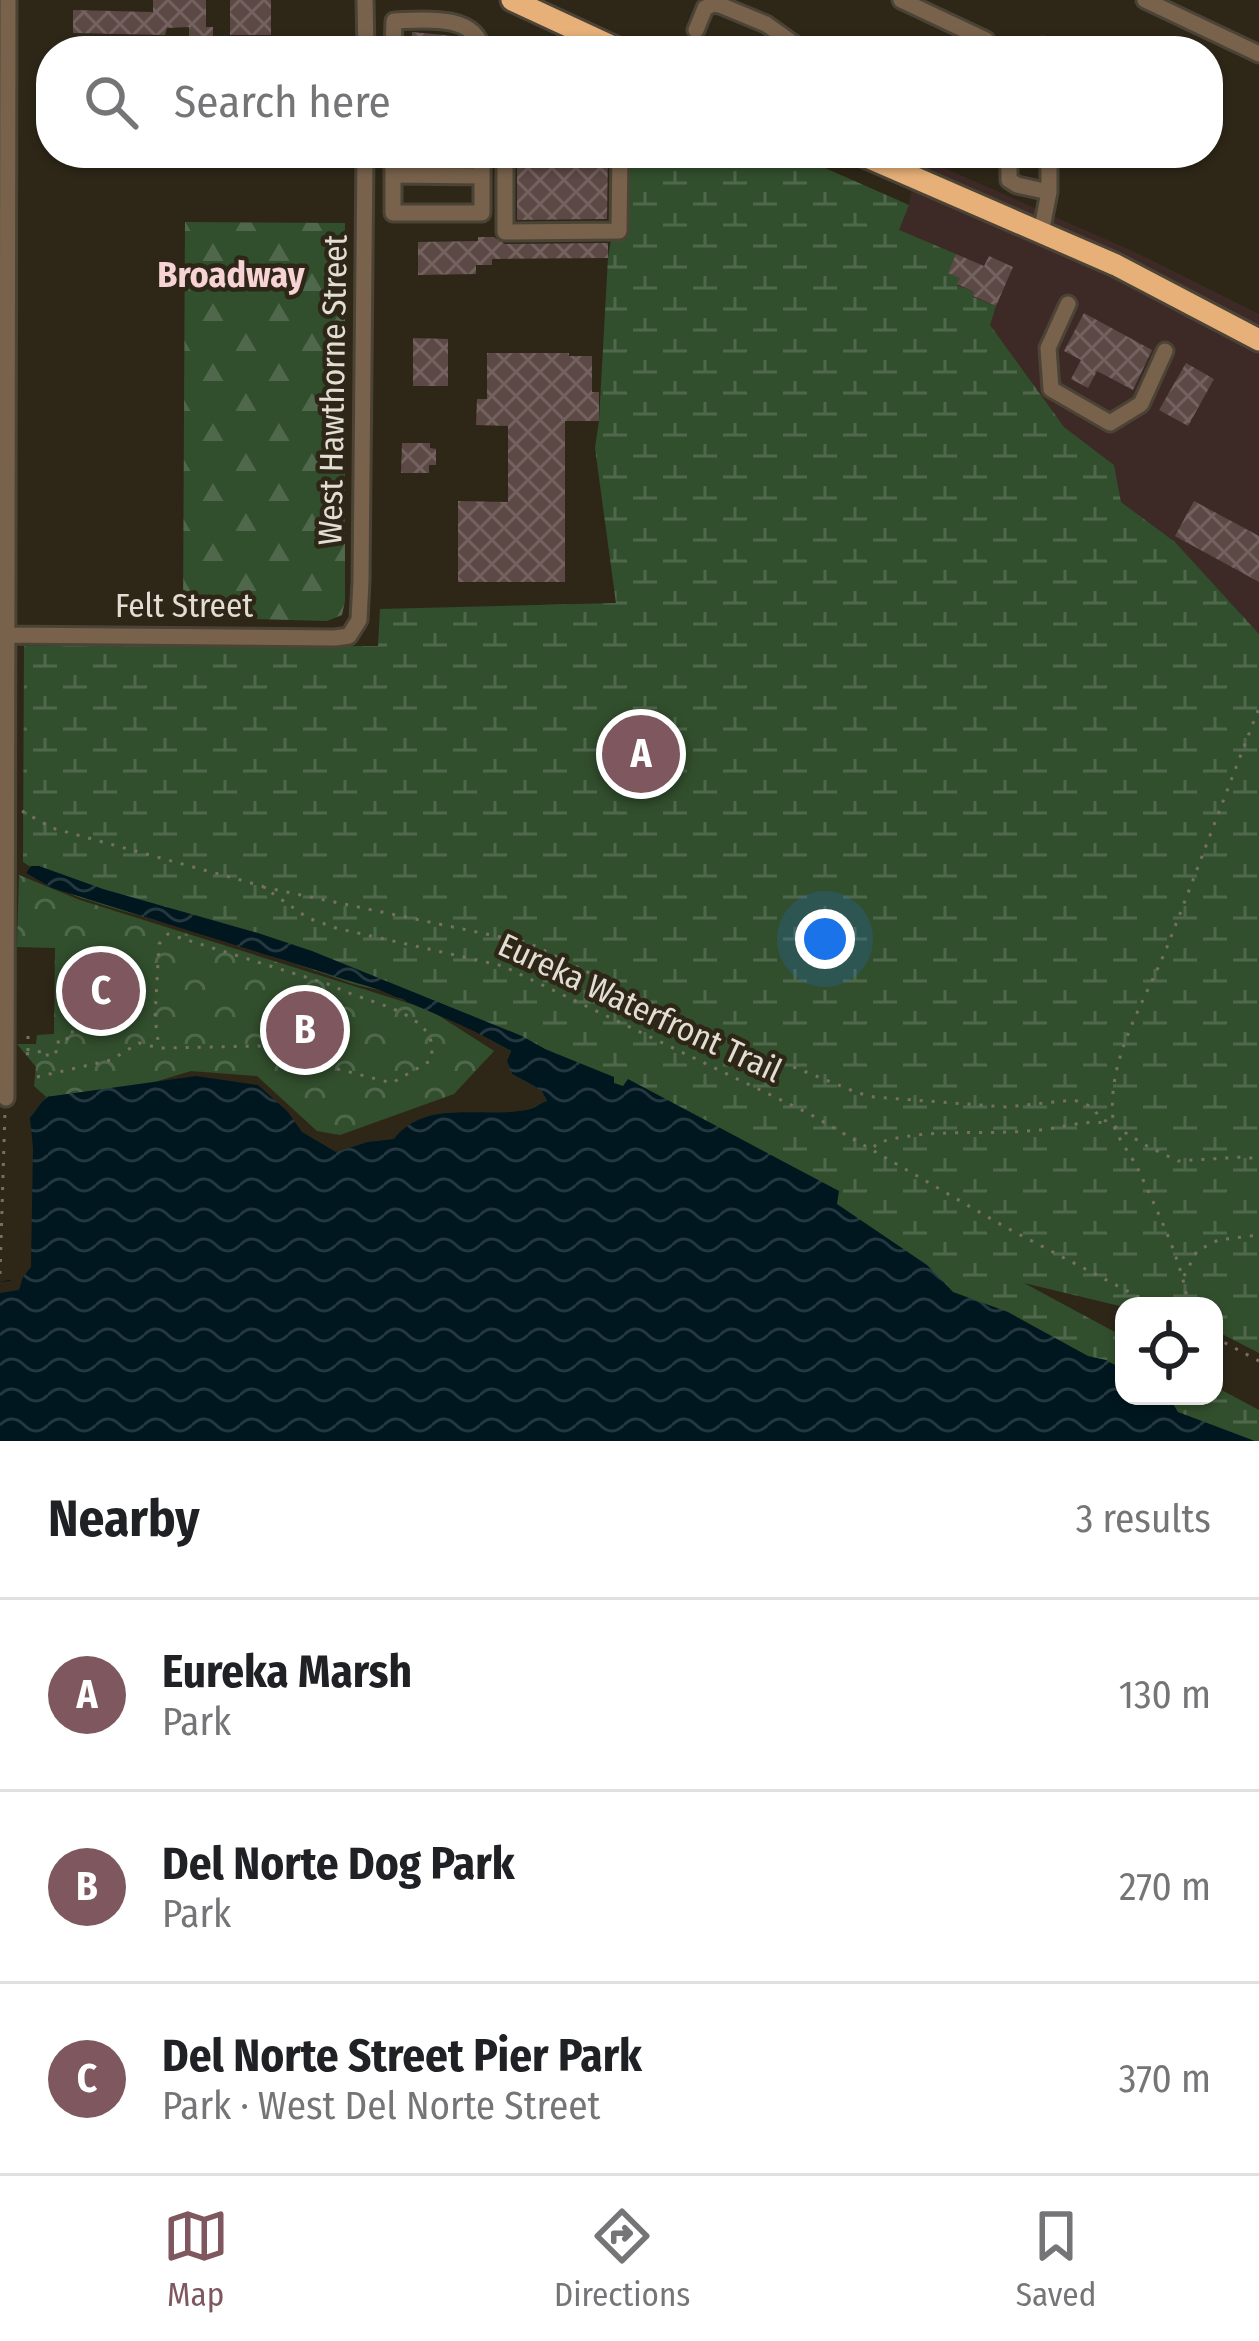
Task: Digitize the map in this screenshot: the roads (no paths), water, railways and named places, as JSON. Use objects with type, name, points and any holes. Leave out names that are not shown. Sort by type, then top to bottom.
[{"type":"highway","points":[[512,0],[590,36]]},
{"type":"highway","points":[[892,168],[1117,265],[1259,340]]},
{"type":"street","points":[[6,1098],[4,71],[8,0]]},
{"type":"street","points":[[365,0],[366,36]]},
{"type":"street","points":[[901,0],[978,36]]},
{"type":"street","points":[[1149,1],[1222,36]]},
{"type":"street","points":[[697,30],[705,8],[712,4],[766,24],[783,36]]},
{"type":"street","points":[[394,36],[394,21],[438,19],[477,36]]},
{"type":"street","points":[[1223,37],[1259,54]]},
{"type":"street","name":"West Hawthorne Street","points":[[357,627],[365,168]]},
{"type":"street","points":[[393,168],[393,213],[482,213],[482,168]]},
{"type":"street","points":[[505,168],[505,232],[619,231],[620,168]]},
{"type":"street","points":[[1009,168],[1009,180],[1017,185],[1048,192]]},
{"type":"street","points":[[1042,233],[1049,168]]},
{"type":"street","points":[[393,175],[482,176]]},
{"type":"street","points":[[1068,304],[1048,348],[1051,389],[1110,423],[1141,404],[1165,351]]},
{"type":"street","name":"Felt Street","points":[[7,635],[335,638],[349,636],[357,627]]},
{"type":"water","points":[[31,866],[39,866],[312,951],[522,1036],[614,1077],[614,1083],[623,1086],[628,1079],[839,1191],[837,1204],[927,1265],[953,1292],[1008,1312],[1088,1356],[1115,1365],[1115,1405],[1174,1405],[1178,1412],[1255,1441],[0,1441],[0,1282],[17,1278],[27,1114],[46,1097],[196,1076],[258,1085],[302,1132],[336,1152],[394,1139],[422,1118],[457,1112],[513,1112],[547,1101],[541,1090],[512,1074],[507,1061],[511,1051],[451,1021],[374,988],[52,888],[26,873]]},
{"type":"place","name":"Eureka Marsh","points":[[641,754]]},
{"type":"place","name":"Del Norte Street Pier Park","points":[[101,991]]},
{"type":"place","name":"Del Norte Dog Park","points":[[305,1030]]},
{"type":"district","name":"Broadway","points":[[231,275]]}]
